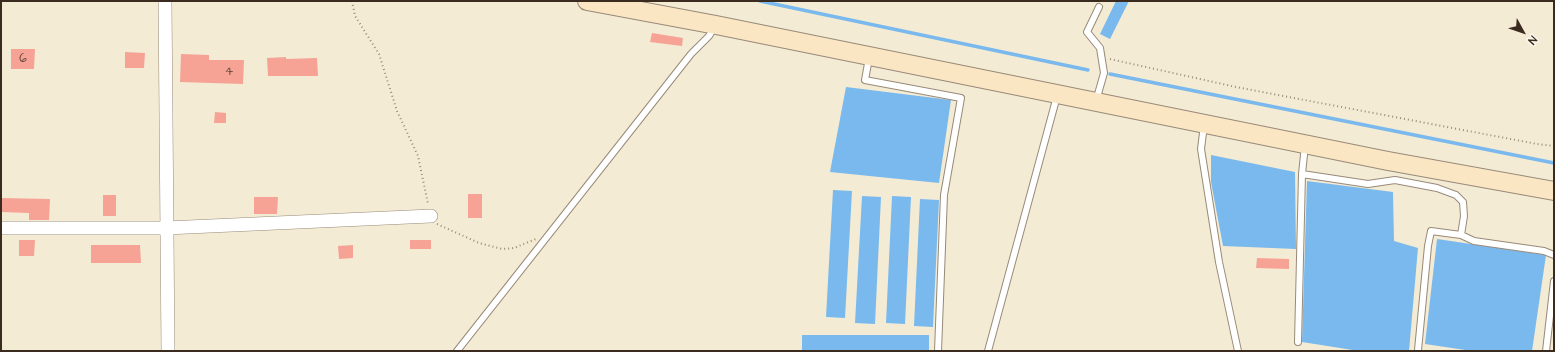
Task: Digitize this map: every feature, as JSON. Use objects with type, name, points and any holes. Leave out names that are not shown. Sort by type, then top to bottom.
[{"type":"main road","points":[[598,2],[1388,161],[1554,191]]},
{"type":"street","points":[[165,1],[168,351]]},
{"type":"street","points":[[1,228],[166,228],[431,216]]},
{"type":"lane","points":[[1096,102],[1104,73],[1100,48],[1086,32],[1099,7]]},
{"type":"lane","points":[[458,351],[686,61],[709,36],[716,25]]},
{"type":"lane","points":[[869,56],[865,80],[961,98],[944,195],[938,351]]},
{"type":"lane","points":[[988,351],[1057,94]]},
{"type":"lane","points":[[1204,124],[1201,149],[1219,262],[1238,351]]},
{"type":"lane","points":[[1298,342],[1302,174],[1305,144]]},
{"type":"lane","points":[[1302,174],[1368,184],[1395,180],[1437,188],[1456,195],[1463,202],[1464,216],[1461,234]]},
{"type":"lane","points":[[1418,350],[1428,246],[1431,231],[1461,234],[1474,241],[1544,251],[1554,255]]},
{"type":"lane","points":[[1546,351],[1554,281]]},
{"type":"path","points":[[352,1],[355,16],[379,54],[397,111],[418,156],[431,216],[438,226],[479,243],[502,249],[514,248],[532,239],[545,239]]},
{"type":"path","points":[[1101,57],[1236,87],[1554,146]]},
{"type":"water","points":[[1116,1],[1129,1],[1110,39],[1100,34]]},
{"type":"water","points":[[846,87],[951,100],[939,183],[830,172]]},
{"type":"water","points":[[1211,155],[1295,172],[1296,249],[1223,246],[1211,182]]},
{"type":"water","points":[[1307,181],[1393,192],[1394,241],[1418,248],[1409,351],[1359,351],[1302,342]]},
{"type":"water","points":[[833,190],[852,191],[845,318],[826,317]]},
{"type":"water","points":[[862,196],[881,197],[875,324],[855,323]]},
{"type":"water","points":[[892,196],[911,197],[905,324],[886,323]]},
{"type":"water","points":[[920,199],[939,200],[933,327],[914,326]]},
{"type":"water","points":[[1437,239],[1546,255],[1532,351],[1472,351],[1425,344]]},
{"type":"water","points":[[802,335],[929,335],[929,351],[802,351]]},
{"type":"building","points":[[652,33],[683,38],[682,46],[650,42]]},
{"type":"building","points":[[11,49],[35,49],[34,69],[11,69]]},
{"type":"building","points":[[125,52],[145,53],[144,68],[125,68]]},
{"type":"building","points":[[181,54],[209,55],[209,60],[244,60],[243,84],[180,82]]},
{"type":"building","points":[[286,57],[286,59],[317,58],[318,76],[268,76],[267,58]]},
{"type":"building","points":[[215,112],[226,113],[226,123],[214,123]]},
{"type":"building","points":[[468,194],[482,194],[482,218],[468,218]]},
{"type":"building","points":[[103,195],[116,195],[116,216],[103,216]]},
{"type":"building","points":[[254,197],[278,197],[277,214],[254,214]]},
{"type":"building","points":[[1,198],[50,199],[49,220],[29,220],[29,213],[1,212]]},
{"type":"building","points":[[19,240],[35,240],[34,256],[19,256]]},
{"type":"building","points":[[410,240],[431,240],[431,249],[410,249]]},
{"type":"building","points":[[91,245],[140,245],[141,263],[91,263]]},
{"type":"building","points":[[353,245],[353,258],[339,259],[338,246]]},
{"type":"building","points":[[1257,258],[1289,259],[1289,269],[1256,268]]},
{"type":"waterway","points":[[760,1],[1088,70]]},
{"type":"waterway","points":[[1110,74],[1554,163]]}]
